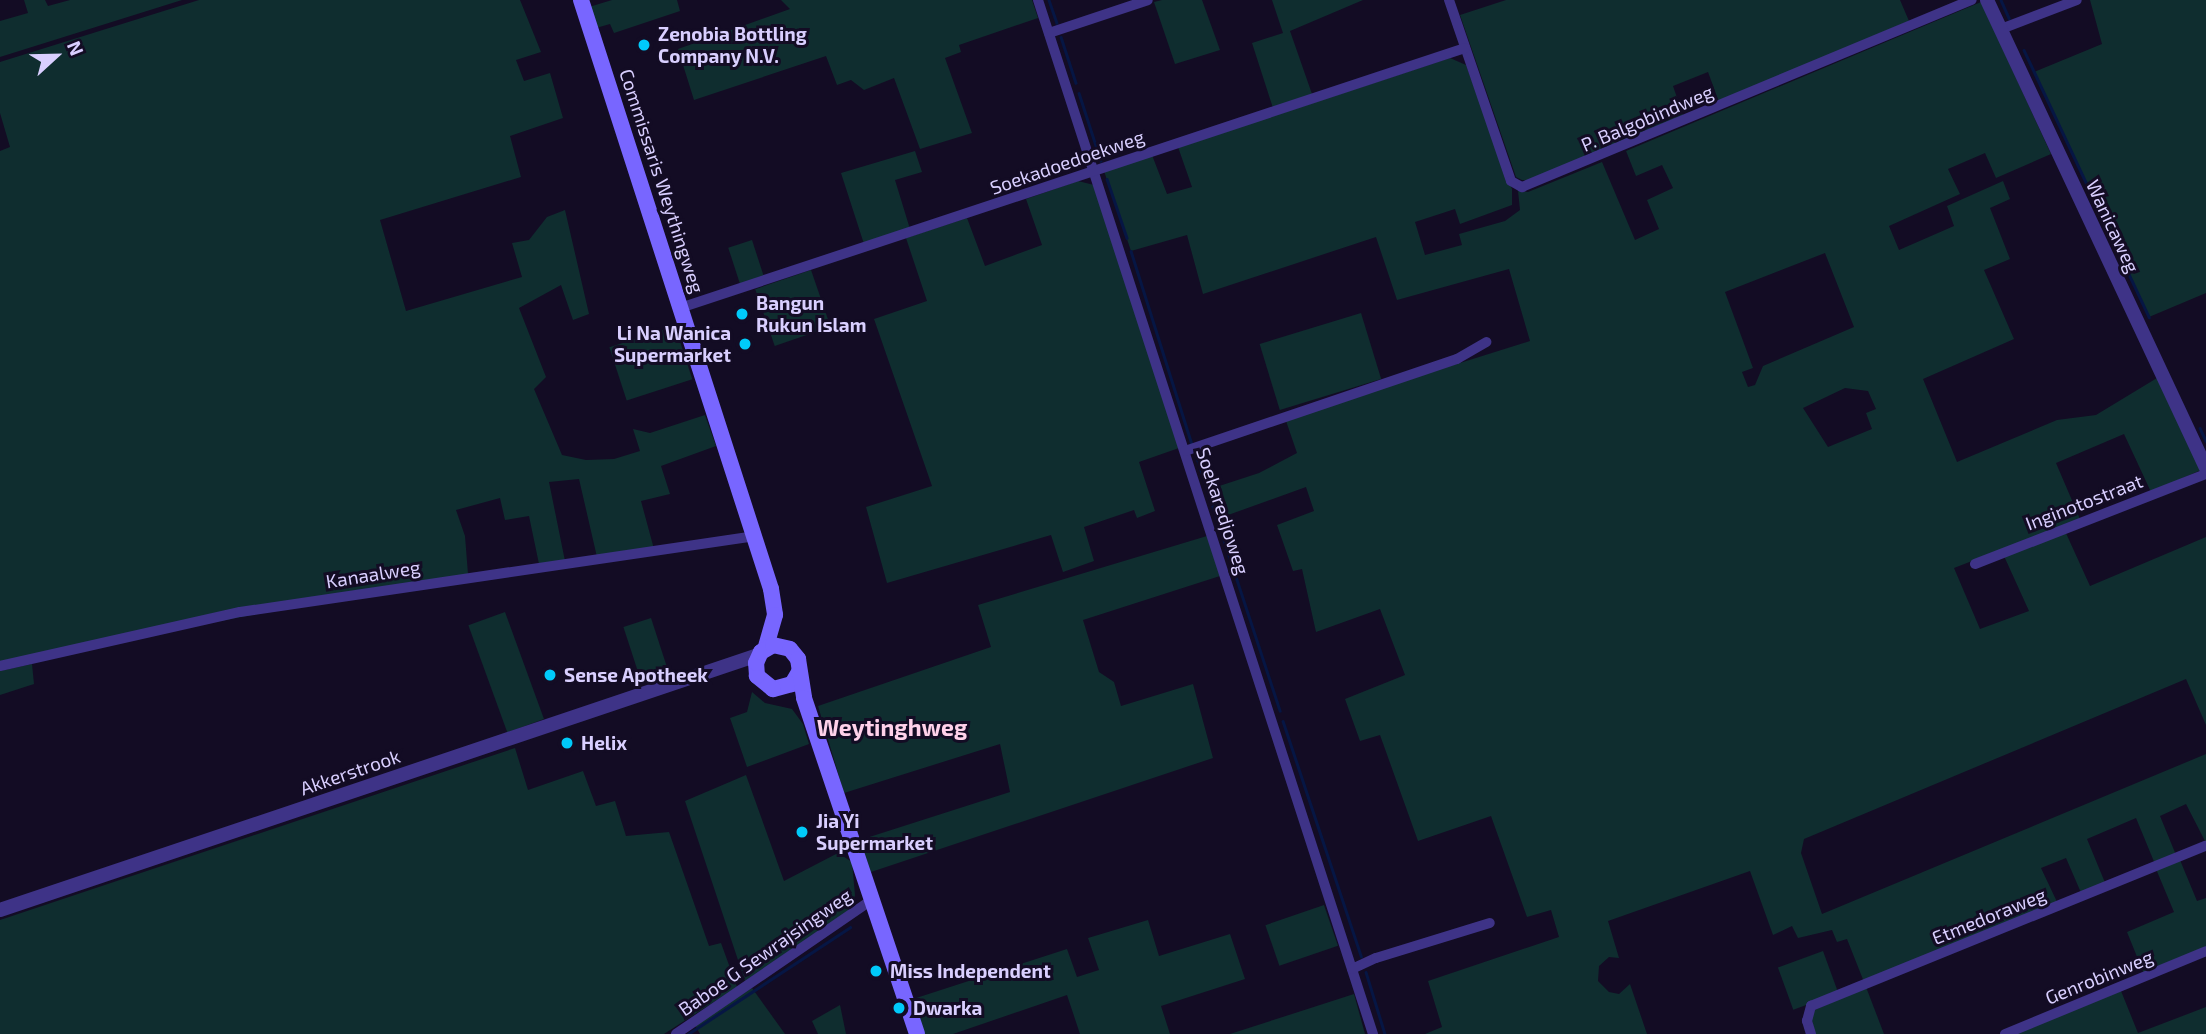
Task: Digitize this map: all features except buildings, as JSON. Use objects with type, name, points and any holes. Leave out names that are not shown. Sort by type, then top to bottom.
[{"type":"main road","name":"Commissaris Weythingweg","points":[[582,0],[755,536],[775,615],[790,649]]},
{"type":"main road","points":[[775,615],[762,652],[760,680],[797,697],[810,711]]},
{"type":"main road","points":[[762,652],[773,645],[790,649],[798,659],[810,711],[917,1034]]},
{"type":"main road","points":[[779,689],[792,684],[799,672]]},
{"type":"street","name":"Soekaredjoweg","points":[[1038,0],[1373,1034]]},
{"type":"street","points":[[1049,33],[1148,0]]},
{"type":"street","name":"P. Balgobindweg","points":[[1449,0],[1511,181],[1522,187],[1972,0]]},
{"type":"street","name":"Wanicaweg","points":[[1987,0],[2206,468]]},
{"type":"street","points":[[2001,29],[2077,0]]},
{"type":"street","name":"Soekadoedoekweg","points":[[680,309],[1465,48]]},
{"type":"street","points":[[1185,451],[1457,359],[1487,342]]},
{"type":"street","name":"Inginotostraat","points":[[1975,564],[2206,474]]},
{"type":"street","name":"Kanaalweg","points":[[0,666],[240,612],[755,536]]},
{"type":"street","name":"Akkerstrook","points":[[0,910],[762,652]]},
{"type":"street","points":[[712,668],[740,669],[760,680]]},
{"type":"street","name":"Etmedoraweg","points":[[1811,1034],[1807,1021],[1811,1006],[2206,846]]},
{"type":"street","name":"Baboe G Sewrajsingweg","points":[[676,1034],[873,899]]},
{"type":"street","points":[[1352,969],[1490,923]]},
{"type":"street","name":"Genrobinweg","points":[[2005,1034],[2206,951]]},
{"type":"green space","points":[[24,0],[45,0],[48,6],[70,0],[182,0],[0,57],[0,21],[28,13]]},
{"type":"green space","points":[[199,0],[520,0],[541,52],[516,60],[524,81],[550,73],[563,118],[510,136],[521,177],[380,220],[406,311],[522,277],[512,243],[529,240],[547,217],[565,210],[589,314],[573,320],[561,285],[519,308],[546,377],[534,389],[562,455],[586,460],[614,459],[640,451],[633,429],[650,433],[705,415],[716,446],[661,466],[670,494],[641,501],[654,549],[597,557],[579,479],[549,482],[565,561],[539,564],[529,516],[505,520],[500,498],[456,510],[465,536],[468,574],[0,663],[0,151],[10,147],[0,113],[0,62]]},
{"type":"green space","points":[[612,0],[677,0],[680,11],[614,33],[610,24],[596,28],[589,7]]},
{"type":"green space","points":[[781,0],[1032,0],[1038,18],[959,45],[961,52],[945,58],[972,133],[920,149],[894,78],[864,90],[851,80],[837,85],[826,56],[694,100],[678,49],[790,9]]},
{"type":"green space","points":[[1202,0],[1220,50],[1175,64],[1154,2]]},
{"type":"green space","points":[[1272,0],[1363,0],[1290,31],[1312,94],[1273,108],[1252,43],[1283,33]]},
{"type":"green space","points":[[1506,0],[1900,0],[1909,21],[1719,102],[1708,72],[1673,86],[1683,115],[1532,181],[1516,177],[1460,15]]},
{"type":"green space","points":[[2090,0],[2206,0],[2206,293],[2149,317],[2034,72],[2102,44]]},
{"type":"green space","points":[[1981,2],[2051,154],[1996,178],[1985,153],[1948,169],[1960,194],[1889,226],[1899,250],[1954,226],[1947,206],[2003,181],[2010,199],[1990,208],[2010,259],[1984,270],[2014,339],[1923,379],[1957,462],[2057,420],[2096,415],[2157,378],[2201,470],[2151,492],[2124,434],[2056,463],[2080,519],[1954,568],[1980,629],[2029,611],[2004,556],[2065,531],[2090,586],[2206,537],[2206,725],[2186,679],[1804,839],[1801,853],[1822,914],[2206,754],[2206,843],[2186,804],[2160,816],[2176,855],[2155,864],[2136,818],[2087,839],[2106,885],[2082,895],[2066,858],[2041,868],[2058,904],[1864,982],[1847,939],[1837,942],[1832,930],[1798,938],[1792,926],[1773,935],[1750,871],[1608,921],[1619,958],[1609,957],[1599,966],[1598,981],[1609,992],[1619,994],[1630,984],[1647,1034],[1425,1034],[1442,1027],[1428,981],[1559,937],[1551,910],[1527,917],[1491,816],[1418,841],[1380,735],[1360,741],[1345,699],[1405,675],[1380,609],[1316,632],[1302,569],[1293,571],[1277,525],[1314,511],[1306,487],[1217,519],[1207,490],[1259,473],[1297,453],[1285,418],[1530,341],[1509,269],[1397,300],[1376,237],[1203,294],[1187,235],[1131,251],[1104,171],[1152,155],[1167,194],[1192,187],[1178,147],[1450,58],[1466,65],[1512,189],[1512,205],[1460,224],[1455,209],[1415,222],[1425,255],[1462,245],[1459,234],[1505,221],[1520,210],[1518,191],[1528,192],[1602,162],[1635,240],[1659,229],[1647,200],[1673,188],[1662,165],[1636,176],[1626,151]],"holes":[[[1825,253],[1854,327],[1763,366],[1755,385],[1748,387],[1742,372],[1753,368],[1725,292]],[[1845,388],[1868,391],[1876,409],[1866,413],[1872,429],[1828,447],[1803,408]]]},
{"type":"green space","points":[[915,151],[922,172],[895,180],[910,229],[864,244],[841,173]]},
{"type":"green space","points":[[1078,181],[1094,185],[1179,448],[1139,462],[1155,511],[1137,518],[1134,510],[1084,527],[1094,561],[1063,572],[1051,535],[887,583],[866,507],[932,486],[874,319],[927,301],[906,238],[967,218],[985,266],[1042,245],[1026,199]]},
{"type":"green space","points":[[752,240],[764,277],[740,285],[728,248]]},
{"type":"green space","points":[[811,270],[831,327],[775,346],[755,289]]},
{"type":"green space","points":[[1361,313],[1381,379],[1280,410],[1260,344]]},
{"type":"green space","points":[[675,326],[692,379],[627,401],[609,347]]},
{"type":"green space","points":[[1207,536],[1220,576],[1083,620],[1099,672],[1114,682],[1121,706],[1193,684],[1213,758],[871,872],[860,840],[1010,792],[1000,744],[844,793],[818,706],[991,647],[978,605]]},
{"type":"green space","points":[[505,612],[544,719],[507,732],[468,625]]},
{"type":"green space","points":[[651,618],[670,675],[642,684],[623,627]]},
{"type":"green space","points":[[32,664],[34,684],[0,695],[0,671]]},
{"type":"green space","points":[[752,692],[765,703],[792,709],[803,724],[809,744],[747,767],[730,718],[747,712]]},
{"type":"green space","points":[[515,748],[528,790],[583,771],[596,806],[615,801],[626,836],[669,832],[709,946],[721,943],[737,987],[664,1034],[0,1034],[0,920]]},
{"type":"green space","points":[[746,775],[784,881],[838,853],[852,862],[855,895],[852,908],[745,981],[685,801]]},
{"type":"green space","points":[[2180,860],[2197,901],[2206,898],[2206,949],[2144,974],[2127,932],[2174,912],[2156,869]]},
{"type":"green space","points":[[1324,905],[1338,946],[1279,966],[1265,925]]},
{"type":"green space","points":[[1148,920],[1159,956],[1230,934],[1245,979],[1161,1006],[1170,1034],[1080,1034],[1067,995],[953,1034],[922,1034],[910,1000],[1067,949],[1077,977],[1099,970],[1088,938]]},
{"type":"green space","points":[[1823,951],[1838,993],[1793,1010],[1778,967]]},
{"type":"green space","points":[[1866,987],[1884,1034],[1815,1034],[1810,1012]]},
{"type":"green space","points":[[752,988],[785,1034],[700,1034],[695,1025]]},
{"type":"green space","points":[[2121,991],[2138,1033],[2206,1007],[2206,1034],[2014,1034]]},
{"type":"green space","points":[[1354,994],[1365,1034],[1230,1034]]},
{"type":"green space","points":[[840,1005],[846,1034],[818,1034],[812,1021]]},
{"type":"waterway","points":[[1049,0],[1057,23]]},
{"type":"waterway","points":[[2001,0],[2009,18]]},
{"type":"waterway","points":[[1061,37],[1076,83]]},
{"type":"waterway","points":[[2024,50],[2149,317]]},
{"type":"waterway","points":[[1079,93],[1101,161]]},
{"type":"waterway","points":[[1107,179],[1127,238]]},
{"type":"waterway","points":[[1131,251],[1192,444]]},
{"type":"waterway","points":[[2200,428],[2206,441]]},
{"type":"waterway","points":[[1196,455],[1280,711]]},
{"type":"waterway","points":[[1283,721],[1361,956]]},
{"type":"waterway","points":[[688,1034],[850,927]]},
{"type":"waterway","points":[[1366,972],[1385,1034]]},
{"type":"place","name":"Zenobia Bottling Company N.V.","points":[[644,45]]},
{"type":"place","name":"Bangun Rukun Islam","points":[[742,314]]},
{"type":"place","name":"Li Na Wanica Supermarket","points":[[745,344]]},
{"type":"place","name":"Sense Apotheek","points":[[550,675]]},
{"type":"place","name":"Helix","points":[[567,743]]},
{"type":"place","name":"Jia Yi Supermarket","points":[[802,832]]},
{"type":"place","name":"Miss Independent","points":[[876,971]]},
{"type":"place","name":"Dwarka","points":[[899,1008]]},
{"type":"district","name":"Weytinghweg","points":[[892,727]]}]
